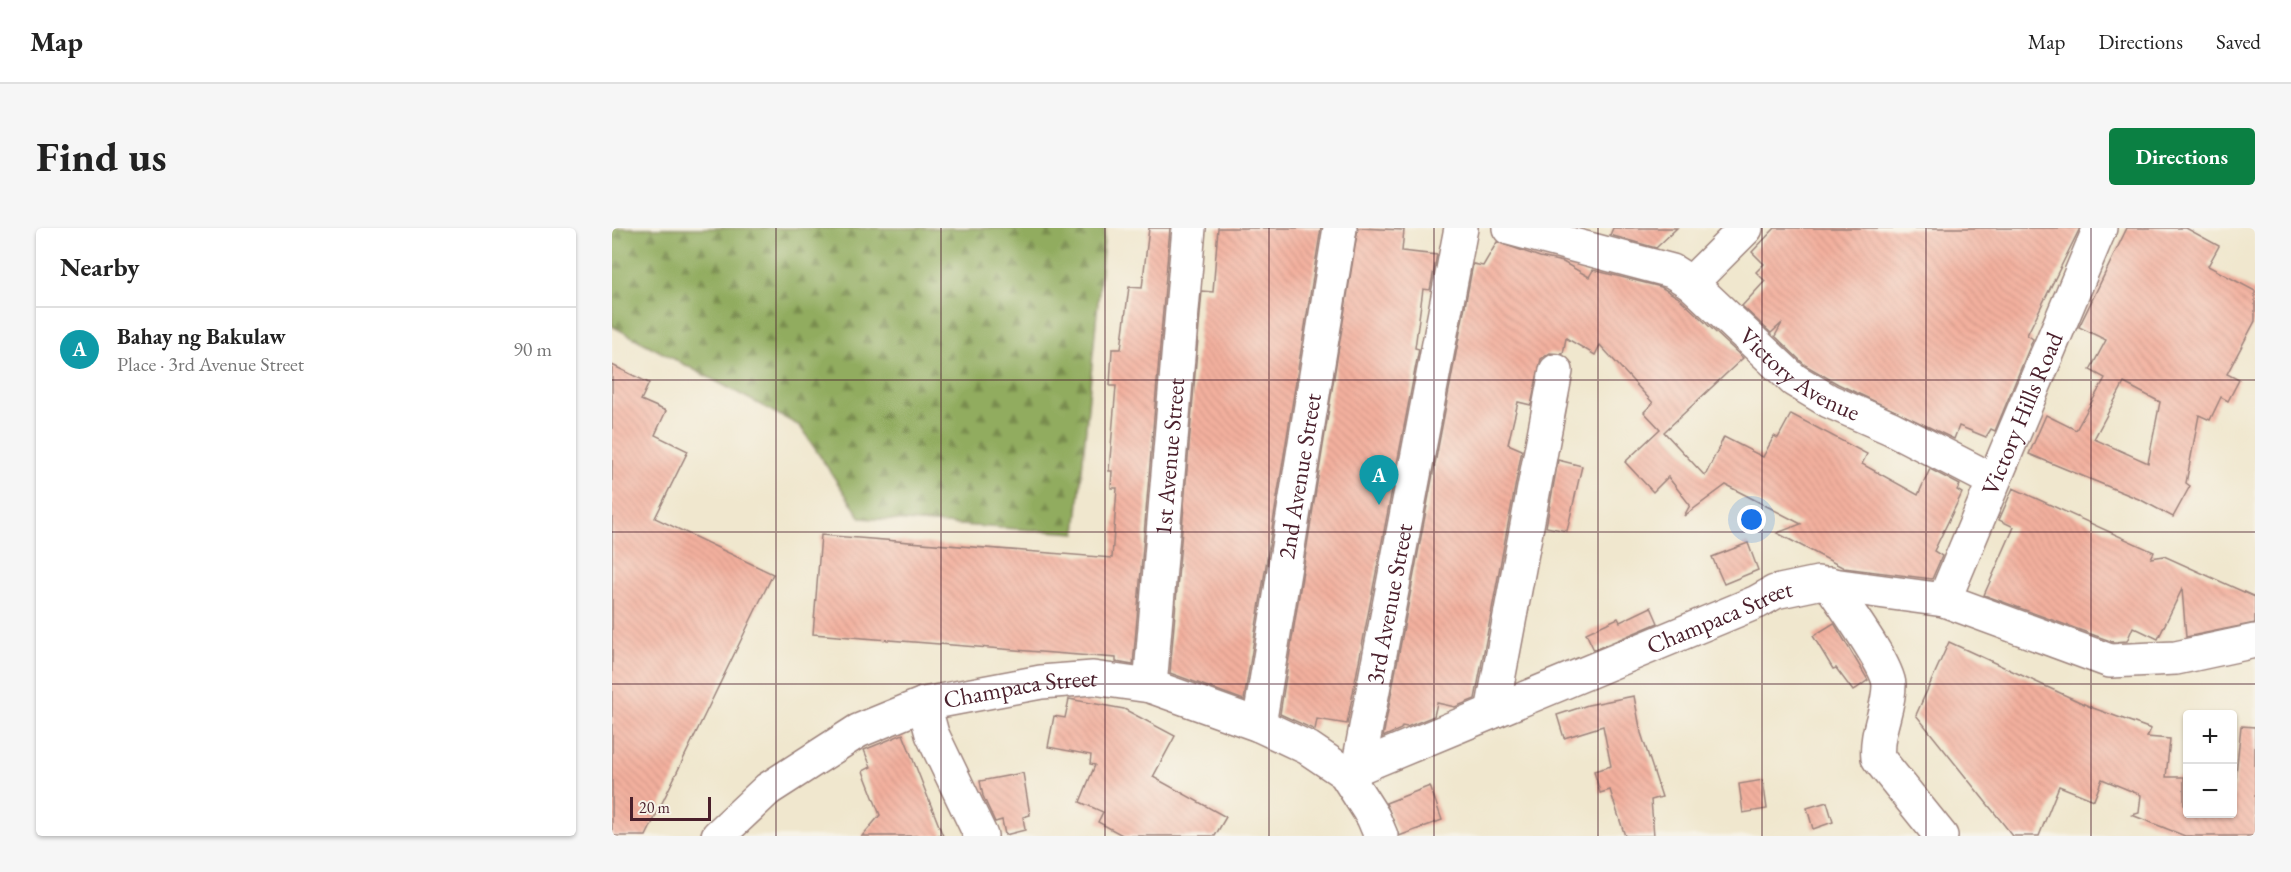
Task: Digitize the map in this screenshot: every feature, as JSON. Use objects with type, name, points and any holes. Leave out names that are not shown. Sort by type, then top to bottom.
[{"type":"street","name":"1st Avenue Street","points":[[1150,686],[1189,228]]},
{"type":"street","name":"2nd Avenue Street","points":[[1259,725],[1340,228]]},
{"type":"street","name":"3rd Avenue Street","points":[[1351,771],[1461,228]]},
{"type":"street","name":"Victory Avenue","points":[[1509,228],[1672,271],[1691,283],[1794,380],[1829,401],[1891,428],[1992,480]]},
{"type":"street","points":[[1691,283],[1746,228]]},
{"type":"street","name":"Victory Hills Road","points":[[1944,600],[1992,480],[2100,228]]},
{"type":"street","points":[[1492,711],[1556,371]]},
{"type":"street","name":"Champaca Street","points":[[1351,771],[1757,602],[1775,592],[1818,583],[1944,600],[2110,661],[2176,658],[2255,641]]},
{"type":"street","points":[[1830,584],[1879,660],[1889,682],[1887,701],[1876,742],[1878,758],[1941,836]]},
{"type":"street","name":"Champaca Street","points":[[718,836],[768,789],[848,737],[924,704],[1041,682],[1083,679],[1150,686],[1259,725],[1308,748],[1351,771],[1381,836]]},
{"type":"street","points":[[924,704],[932,734],[981,836]]},
{"type":"green space","points":[[612,228],[1105,228],[1076,533],[861,518],[800,426],[612,326]]},
{"type":"building","points":[[1149,228],[1170,228],[1133,665],[1116,662],[1116,658],[813,634],[821,535],[1112,558],[1117,488],[1111,488],[1112,471],[1109,471],[1116,386],[1110,386],[1112,349],[1121,349],[1129,287],[1142,288]]},
{"type":"building","points":[[1218,228],[1321,228],[1244,700],[1170,673],[1202,291],[1213,292]]},
{"type":"building","points":[[1358,228],[1404,230],[1402,251],[1437,255],[1430,290],[1423,289],[1415,348],[1419,349],[1347,724],[1317,719],[1315,730],[1280,714]]},
{"type":"building","points":[[1613,228],[1677,228],[1656,248],[1610,235]]},
{"type":"building","points":[[1775,228],[2080,228],[2027,335],[2033,339],[1995,431],[1991,429],[1986,437],[1959,426],[1954,439],[1838,384],[1805,365],[1775,336],[1782,323],[1771,333],[1742,306],[1765,281],[1756,272],[1764,264],[1752,252]]},
{"type":"building","points":[[2127,228],[2186,228],[2219,246],[2208,266],[2255,291],[2255,321],[2227,374],[2239,380],[2228,401],[2221,397],[2210,420],[2199,415],[2186,483],[2190,486],[2173,517],[2141,500],[2029,454],[2046,415],[2076,430],[2105,378],[2090,370],[2106,340],[2079,327]],"holes":[[[2124,383],[2160,402],[2148,463],[2094,439]]]},
{"type":"building","points":[[1497,242],[1540,257],[1563,262],[1589,277],[1593,270],[1661,287],[1679,298],[1743,358],[1664,432],[1705,476],[1724,437],[1763,457],[1774,436],[1778,438],[1791,414],[1867,454],[1862,464],[1918,495],[1930,469],[1960,485],[1957,490],[1962,493],[1934,551],[1942,556],[1932,579],[1844,568],[1777,533],[1801,524],[1726,485],[1684,516],[1690,505],[1668,477],[1653,492],[1625,462],[1660,429],[1644,412],[1653,403],[1600,345],[1595,355],[1566,338],[1563,354],[1550,353],[1541,359],[1531,405],[1518,402],[1508,444],[1522,450],[1475,699],[1455,707],[1437,703],[1434,716],[1407,727],[1402,726],[1401,729],[1383,737],[1473,264],[1483,266]]},
{"type":"building","points":[[612,365],[649,383],[641,400],[666,411],[655,435],[688,451],[655,518],[773,574],[646,836],[612,836]]},
{"type":"building","points":[[1558,460],[1582,466],[1567,531],[1546,527]]},
{"type":"building","points":[[2013,488],[2154,552],[2151,558],[2164,556],[2255,597],[2255,623],[2186,637],[2182,589],[2158,639],[2133,627],[2127,641],[2113,642],[1984,595],[2014,527],[1999,520]]},
{"type":"building","points":[[1748,543],[1758,570],[1724,584],[1712,557]]},
{"type":"building","points":[[1651,607],[1658,623],[1594,650],[1586,633],[1618,618],[1620,622]]},
{"type":"building","points":[[1834,623],[1868,680],[1853,691],[1836,668],[1833,669],[1813,636]]},
{"type":"building","points":[[1949,642],[2093,708],[2151,729],[2147,737],[2170,739],[2166,777],[2183,777],[2183,818],[2237,818],[2237,765],[2241,726],[2255,727],[2255,836],[2185,836],[2132,815],[2139,813],[2141,795],[2102,779],[2094,800],[2059,786],[2039,836],[2013,836],[1916,715]]},
{"type":"building","points":[[1634,696],[1641,733],[1662,797],[1651,800],[1654,836],[1625,836],[1610,790],[1600,793],[1594,771],[1611,766],[1603,726],[1564,738],[1557,715],[1588,705]]},
{"type":"building","points":[[1069,699],[1124,709],[1175,736],[1153,777],[1226,817],[1215,836],[1124,836],[1098,822],[1103,812],[1080,802],[1095,765],[1090,764],[1091,755],[1048,747],[1054,716],[1065,718]]},
{"type":"building","points":[[903,734],[943,836],[862,836],[880,815],[863,771],[871,767],[864,750]]},
{"type":"building","points":[[1023,773],[1030,815],[1023,817],[1025,830],[1005,835],[1002,820],[995,822],[983,796],[980,781]]},
{"type":"building","points":[[1763,780],[1767,809],[1743,813],[1739,784]]},
{"type":"building","points":[[1430,786],[1442,820],[1399,836],[1386,803]]},
{"type":"building","points":[[1827,802],[1833,822],[1813,829],[1807,808]]},
{"type":"place","name":"Bahay ng Bakulaw","points":[[1379,505]]}]
